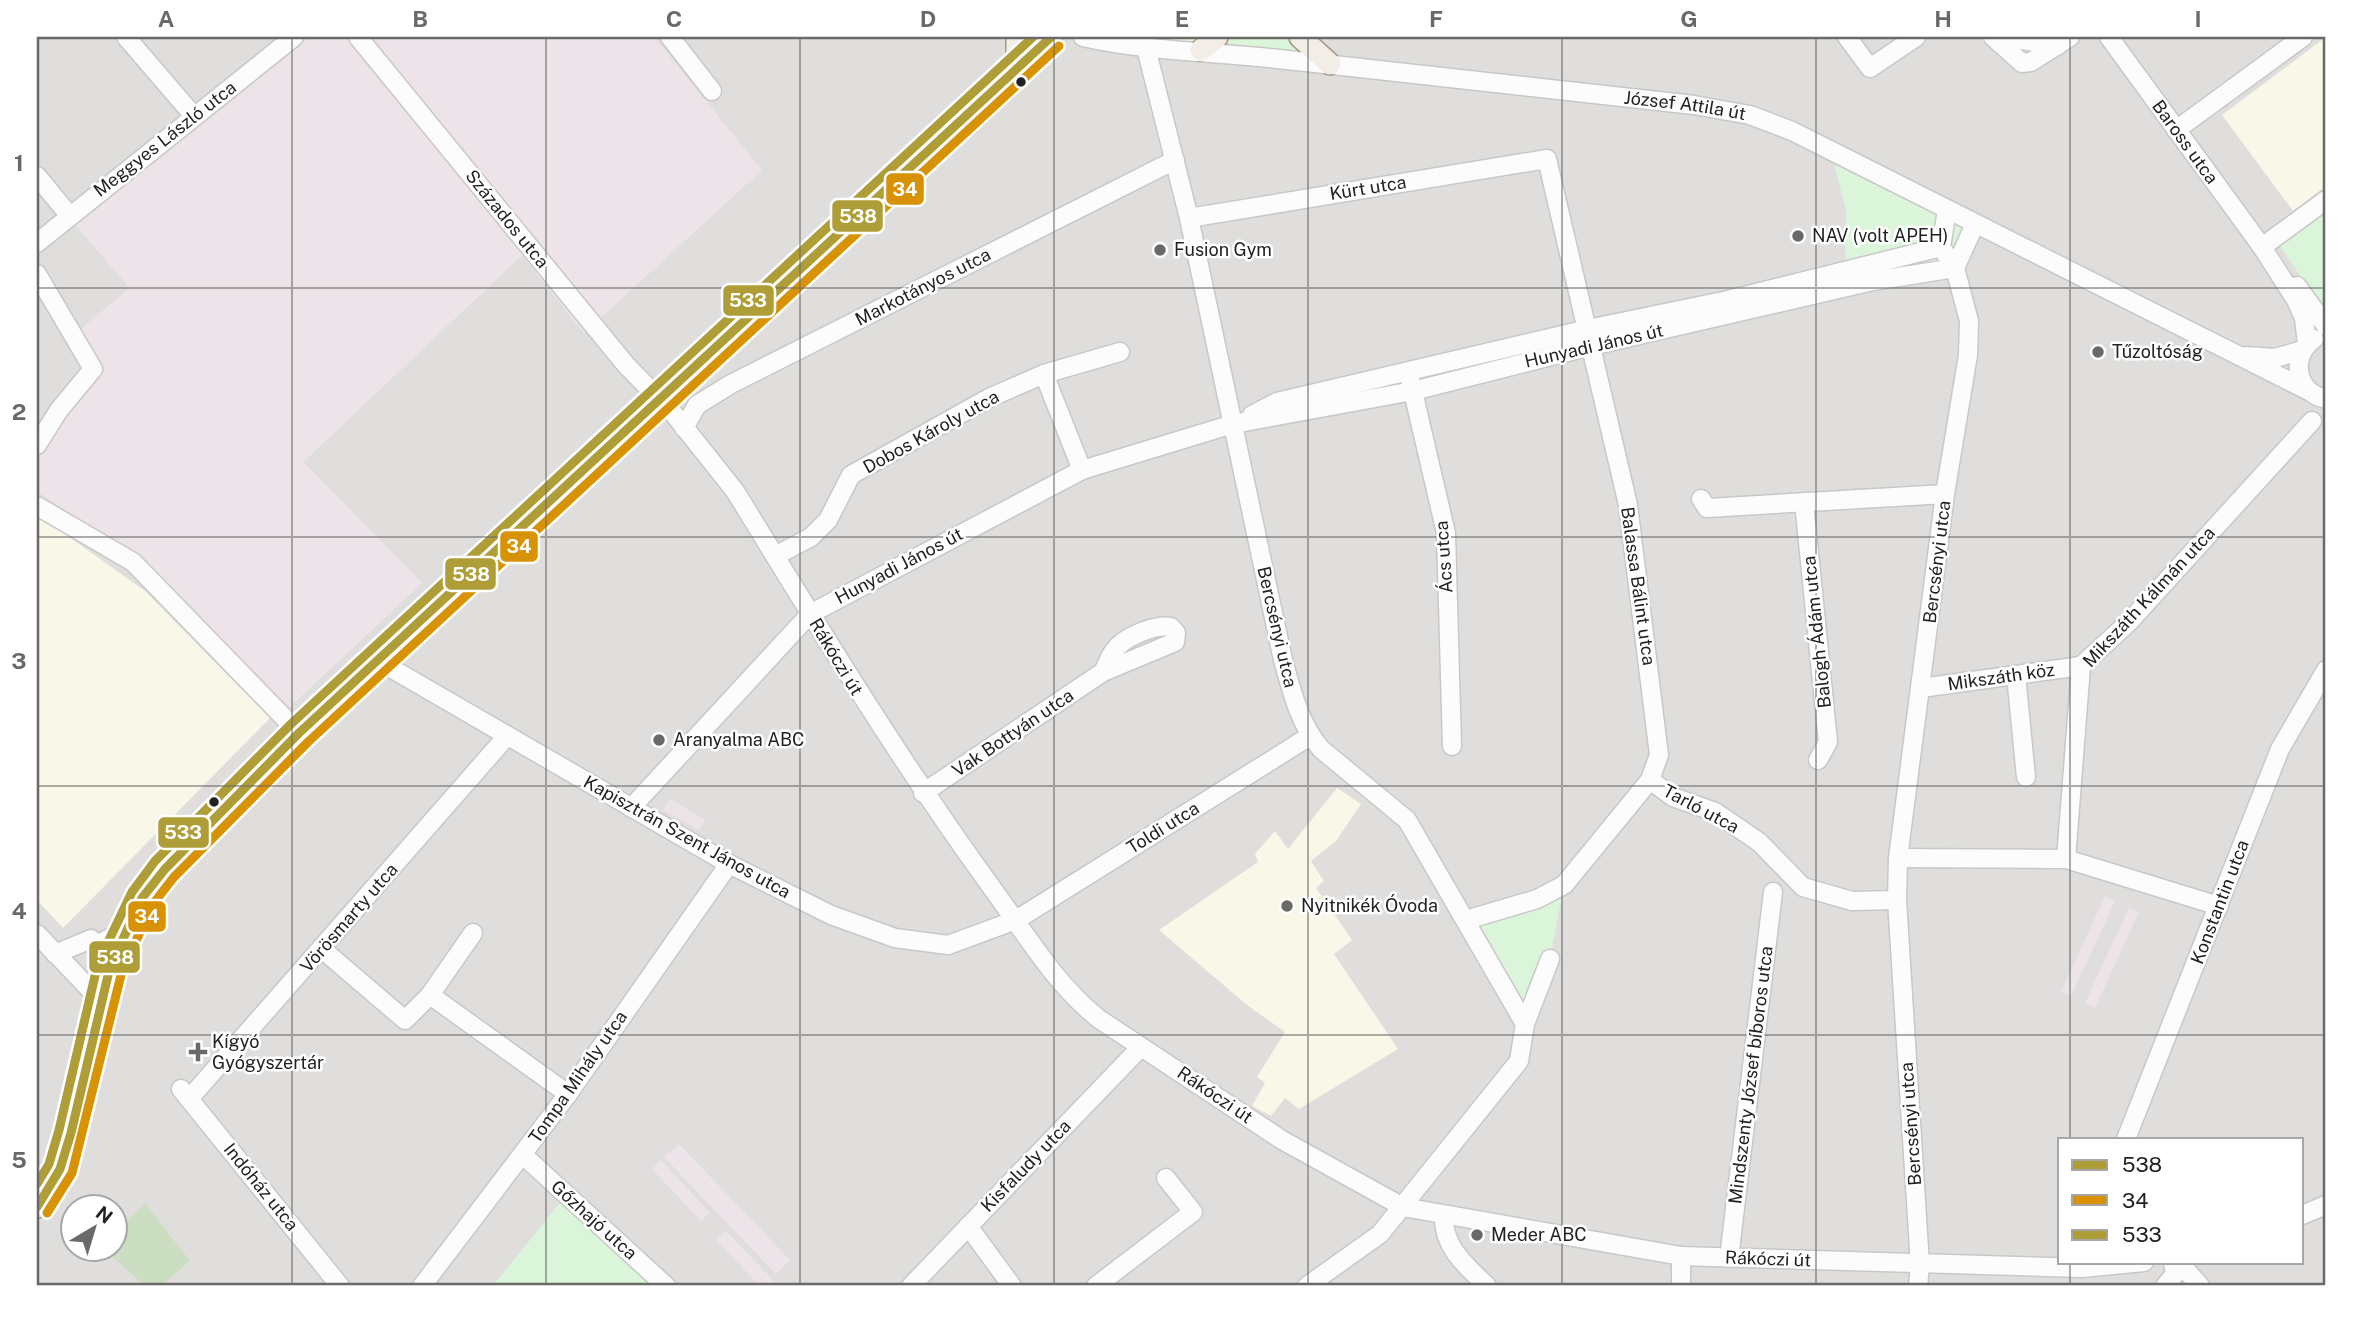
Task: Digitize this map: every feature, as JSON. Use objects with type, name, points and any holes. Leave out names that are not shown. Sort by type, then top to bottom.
[{"type":"main road","points":[[1012,71],[1017,59],[1017,37]]},
{"type":"main road","points":[[37,1207],[60,1169],[71,1133],[110,967],[142,898],[165,869],[299,733],[1051,37]]},
{"type":"main road","points":[[1300,37],[1330,64]]},
{"type":"street","points":[[126,37],[192,115]]},
{"type":"street","name":"Meggyes László utca","points":[[37,243],[192,115],[295,37]]},
{"type":"street","name":"Százados utca","points":[[358,37],[626,365],[658,400]]},
{"type":"street","points":[[670,37],[712,91]]},
{"type":"street","name":"József Attila út","points":[[1083,37],[1146,48],[1209,43],[1330,64],[1694,105],[1750,115],[1792,131],[2326,399]]},
{"type":"street","points":[[1847,37],[1870,68],[1916,37]]},
{"type":"street","points":[[1993,37],[2022,63],[2031,62],[2064,42]]},
{"type":"street","points":[[2004,37],[2064,42]]},
{"type":"street","name":"Baross utca","points":[[2109,37],[2262,247],[2296,300],[2304,318],[2305,347],[2298,371],[2307,390]]},
{"type":"street","points":[[2176,130],[2304,37]]},
{"type":"street","name":"Bercsényi utca","points":[[1146,48],[1189,218],[1283,660],[1296,705],[1310,736],[1337,764],[1408,820],[1525,1024]]},
{"type":"street","name":"Kürt utca","points":[[1189,218],[1547,159]]},
{"type":"street","name":"Balassa Bálint utca","points":[[1466,920],[1537,899],[1564,885],[1650,780],[1659,755],[1629,505],[1547,159]]},
{"type":"street","name":"Markotányos utca","points":[[684,428],[697,405],[731,384],[1175,160]]},
{"type":"street","points":[[37,176],[69,215]]},
{"type":"street","points":[[2262,247],[2326,200]]},
{"type":"street","points":[[1941,247],[1947,210]]},
{"type":"street","points":[[1955,268],[1975,224]]},
{"type":"street","name":"Bercsényi utca","points":[[1918,1286],[1920,1265],[1897,900],[1898,858],[1945,494],[1968,355],[1969,321],[1955,268],[1941,247]]},
{"type":"street","name":"Hunyadi János út","points":[[631,808],[810,614],[1082,470],[1233,424],[1413,391],[1590,337],[1941,247]]},
{"type":"street","name":"Baross utca","points":[[2262,247],[2276,260],[2326,326]]},
{"type":"street","name":"Hunyadi János út","points":[[1233,424],[1277,402],[1409,372],[1873,281],[1955,268]]},
{"type":"street","points":[[37,274],[93,369],[59,410],[37,445]]},
{"type":"street","name":"József Attila út","points":[[2235,354],[2275,358],[2305,347],[2326,335]]},
{"type":"street","name":"Dobos Károly utca","points":[[775,556],[811,537],[828,520],[851,475],[989,398],[1044,374],[1120,352]]},
{"type":"street","name":"Ács utca","points":[[1409,372],[1446,533],[1452,746]]},
{"type":"street","points":[[1044,374],[1082,470]]},
{"type":"street","name":"Rákóczi út","points":[[658,400],[735,491],[923,793],[1043,961],[1079,1003],[1282,1140],[1403,1207],[1681,1256],[1920,1265],[2103,1264]]},
{"type":"street","name":"Mikszáth Kálmán utca","points":[[2066,859],[2081,666],[2129,622],[2312,421]]},
{"type":"street","points":[[1701,499],[1707,508],[1945,494]]},
{"type":"street","name":"Balogh Ádám utca","points":[[1804,502],[1828,742],[1818,760]]},
{"type":"street","points":[[37,506],[133,562],[299,733]]},
{"type":"street","name":"Kapisztrán Szent János utca","points":[[377,660],[729,864],[831,915],[895,938],[948,945],[1016,920]]},
{"type":"street","name":"Mikszáth köz","points":[[1921,688],[2081,666]]},
{"type":"street","name":"Konstantin utca","points":[[2126,1138],[2280,749],[2301,708],[2326,670]]},
{"type":"street","name":"Vak Bottyán utca","points":[[923,793],[1103,672]]},
{"type":"street","points":[[2016,675],[2026,777]]},
{"type":"street","name":"Vörösmarty utca","points":[[185,1094],[322,949],[507,736]]},
{"type":"street","name":"Toldi utca","points":[[1016,920],[1310,736]]},
{"type":"street","name":"Tarló utca","points":[[1650,780],[1673,797],[1715,812],[1759,842],[1802,887],[1852,901],[1897,900]]},
{"type":"street","points":[[1898,858],[2066,859],[2219,906]]},
{"type":"street","name":"Tompa Mihály utca","points":[[422,1286],[568,1094],[729,864]]},
{"type":"street","name":"Mindszenty József bíboros utca","points":[[1729,1258],[1773,892]]},
{"type":"street","points":[[55,954],[91,939],[97,945],[125,930]]},
{"type":"street","points":[[322,949],[405,1020],[430,995],[472,933]]},
{"type":"street","points":[[37,934],[102,1002]]},
{"type":"street","points":[[1307,1286],[1380,1234],[1519,1061],[1525,1024],[1550,959]]},
{"type":"street","points":[[430,995],[568,1094]]},
{"type":"street","name":"Kisfaludy utca","points":[[911,1286],[1141,1047]]},
{"type":"street","name":"Indóház utca","points":[[185,1094],[340,1286]]},
{"type":"street","name":"Gőzhajó utca","points":[[523,1155],[666,1286]]},
{"type":"street","points":[[1096,1286],[1193,1212],[1166,1178]]},
{"type":"street","points":[[2304,1214],[2326,1205]]},
{"type":"street","points":[[1444,1214],[1443,1230],[1458,1258],[1487,1286]]},
{"type":"street","points":[[968,1226],[1012,1286]]},
{"type":"street","points":[[1681,1256],[1681,1286]]},
{"type":"street","points":[[2165,1286],[2175,1274],[2173,1264]]},
{"type":"street","points":[[2181,1264],[2200,1286]]},
{"type":"street","points":[[2075,1286],[2082,1265]]},
{"type":"shaded area","points":[[37,37],[311,37],[191,125],[74,223],[130,288],[78,332],[98,375],[37,452]]},
{"type":"shaded area","points":[[311,37],[654,37],[762,170],[584,333],[522,255],[303,462],[422,583],[287,708],[184,599],[137,561],[37,491],[37,452],[98,375],[77,332],[130,288],[74,222],[191,125]]},
{"type":"shaded area","points":[[654,37],[2326,37],[2326,1286],[37,1286],[37,491],[137,561],[184,599],[288,708],[422,583],[303,462],[522,255],[584,333],[761,170]]},
{"type":"shaded area","points":[[2326,37],[2326,186],[2293,211],[2222,115]]},
{"type":"shaded area","points":[[37,514],[145,591],[270,718],[63,928],[37,900]]},
{"type":"shaded area","points":[[1337,788],[1361,804],[1336,841],[1311,861],[1324,881],[1316,888],[1352,940],[1334,954],[1398,1049],[1299,1109],[1285,1098],[1271,1116],[1252,1106],[1265,1083],[1257,1077],[1285,1032],[1247,1005],[1159,930],[1258,862],[1255,854],[1275,831],[1288,849]]},
{"type":"shaded area","points":[[670,799],[705,820],[699,830],[663,810]]},
{"type":"shaded area","points":[[2105,896],[2115,901],[2071,996],[2061,992]]},
{"type":"shaded area","points":[[2129,908],[2139,912],[2095,1008],[2085,1003]]},
{"type":"shaded area","points":[[679,1144],[790,1260],[776,1274],[664,1157]]},
{"type":"shaded area","points":[[661,1160],[710,1213],[701,1221],[652,1169]]},
{"type":"shaded area","points":[[726,1231],[777,1284],[775,1286],[760,1286],[716,1240]]},
{"type":"green space","points":[[1083,37],[1300,37],[1330,64]]},
{"type":"green space","points":[[1831,152],[1975,224],[1955,268],[1413,391],[1277,402],[1853,267],[1845,259],[1846,210]]},
{"type":"green space","points":[[2326,210],[2326,313],[2279,245]]},
{"type":"green space","points":[[1564,885],[1550,959],[1525,1024],[1466,920]]},
{"type":"green space","points":[[562,1200],[664,1286],[493,1286]]},
{"type":"green space","points":[[145,1203],[190,1261],[161,1286],[145,1286],[121,1264],[130,1264],[130,1218]]},
{"type":"transit line","name":"533","points":[[37,1184],[49,1164],[59,1130],[98,963],[132,892],[155,861],[291,724],[1033,37]]},
{"type":"transit line","name":"538","points":[[37,1207],[60,1169],[71,1133],[110,967],[142,898],[165,869],[299,733],[1051,37]]},
{"type":"transit line","name":"34","points":[[47,1213],[72,1173],[122,971],[153,904],[174,877],[308,742],[1059,46]]},
{"type":"place","name":"NAV (volt APEH)","points":[[1798,236]]},
{"type":"place","name":"Fusion Gym","points":[[1160,250]]},
{"type":"place","name":"Tűzoltóság","points":[[2098,352]]},
{"type":"place","name":"Aranyalma ABC","points":[[659,740]]},
{"type":"place","name":"Nyitnikék Óvoda","points":[[1287,906]]},
{"type":"place","name":"Kígyó Gyógyszertár","points":[[198,1052]]},
{"type":"place","name":"Meder ABC","points":[[1477,1235]]}]
